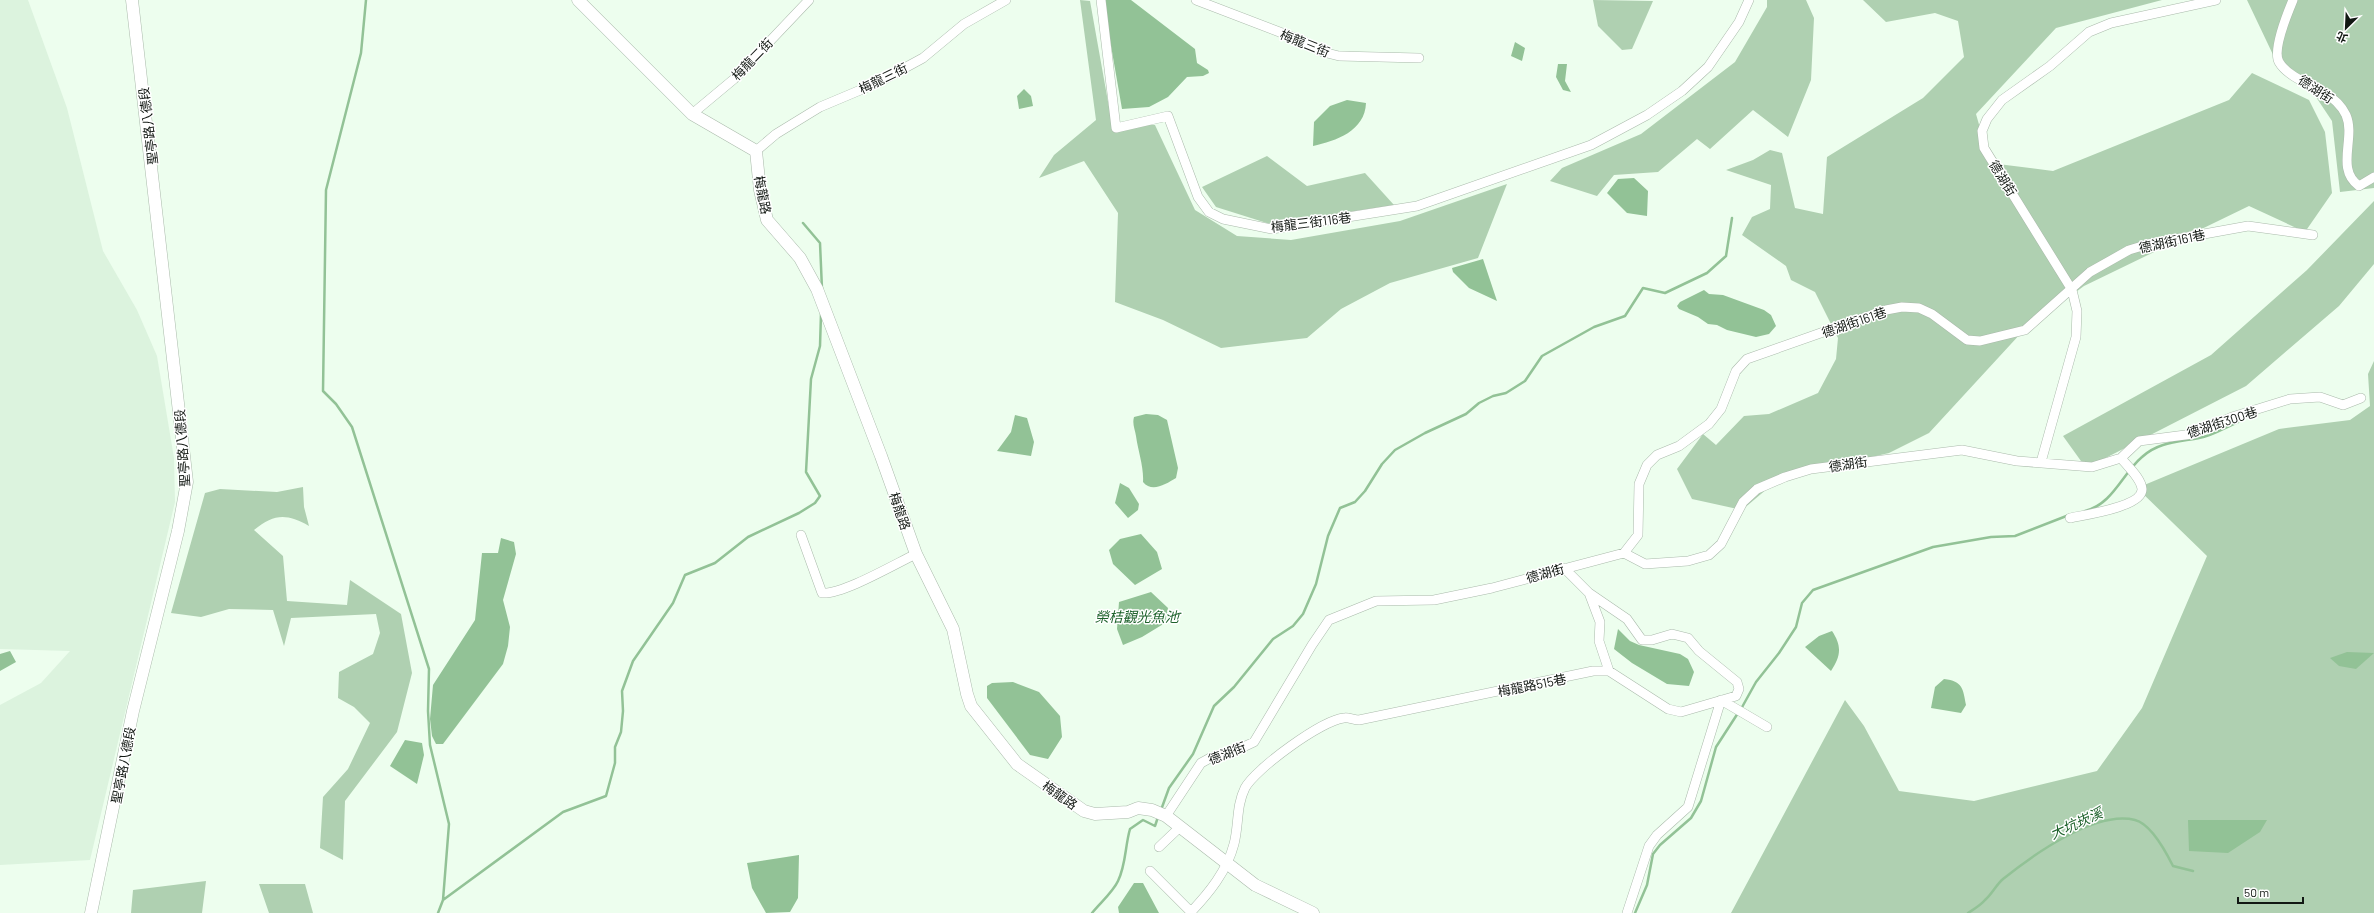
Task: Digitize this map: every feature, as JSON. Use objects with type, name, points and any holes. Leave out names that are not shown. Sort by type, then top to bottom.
[{"type":"street","name":"聖亭路八德段","points":[[91,913],[133,711],[178,531],[187,482],[132,0]]},
{"type":"street","points":[[578,0],[692,114],[756,151]]},
{"type":"street","name":"梅龍二街","points":[[692,114],[734,79],[809,0]]},
{"type":"street","name":"梅龍三街","points":[[756,151],[776,134],[820,107],[877,82],[923,58],[964,24],[1006,0]]},
{"type":"street","name":"梅龍三街116巷","points":[[1100,0],[1116,128],[1168,116],[1198,197],[1209,212],[1223,219],[1272,229],[1417,206],[1591,145],[1647,115],[1682,91],[1708,67],[1725,45],[1750,0]]},
{"type":"street","name":"梅龍三街","points":[[1196,0],[1303,41],[1323,52],[1339,56],[1419,58]]},
{"type":"street","name":"德湖街","points":[[1162,814],[1201,763],[1212,757],[1237,750],[1254,742],[1312,645],[1329,620],[1376,601],[1434,600],[1492,588],[1624,553],[1645,564],[1688,562],[1709,554],[1721,544],[1743,502],[1757,489],[1785,476],[1811,469],[1962,450],[2017,461],[2041,462],[2076,337],[2077,310],[2072,290],[1984,148],[1982,131],[1987,119],[2002,100],[2050,66],[2089,32],[2111,22],[2216,0]]},
{"type":"street","name":"德湖街","points":[[2292,0],[2284,23],[2277,54],[2279,62],[2290,73],[2331,97],[2343,110],[2350,132],[2346,168],[2352,181],[2359,186],[2374,177]]},
{"type":"street","name":"梅龍路","points":[[756,151],[760,190],[767,220],[800,258],[818,292],[882,456],[916,554],[953,629],[971,706],[1017,764],[1084,811],[1095,814],[1128,812],[1138,808],[1162,814]]},
{"type":"street","name":"德湖街161巷","points":[[1624,553],[1638,535],[1639,484],[1647,465],[1657,455],[1679,446],[1709,424],[1721,409],[1736,371],[1747,360],[1886,310],[1902,307],[1919,308],[1932,314],[1967,340],[1980,341],[2025,330],[2072,290],[2090,272],[2129,250],[2149,244],[2248,226],[2313,235]]},
{"type":"street","name":"德湖街300巷","points":[[2041,462],[2092,467],[2127,465],[2139,442],[2193,434],[2232,417],[2290,399],[2320,397],[2343,405],[2361,398]]},
{"type":"street","points":[[2070,518],[2125,505],[2136,500],[2140,496],[2142,488],[2127,465]]},
{"type":"street","points":[[801,535],[822,593],[829,594],[850,586],[916,554]]},
{"type":"street","points":[[1564,568],[1589,593],[1627,619],[1642,640],[1652,640],[1672,634],[1688,638],[1699,651],[1737,682],[1739,689],[1736,696],[1682,712],[1668,709],[1609,671],[1599,640],[1600,622],[1589,593]]},
{"type":"street","name":"梅龍路515巷","points":[[1191,913],[1205,897],[1227,865],[1234,843],[1240,800],[1246,786],[1295,741],[1344,718],[1359,720],[1593,671],[1609,671]]},
{"type":"street","points":[[1721,700],[1767,728]]},
{"type":"street","points":[[1627,913],[1649,846],[1656,835],[1688,807],[1721,700]]},
{"type":"street","points":[[1162,814],[1255,885],[1313,913]]},
{"type":"street","points":[[1159,847],[1180,827]]},
{"type":"street","points":[[1150,871],[1191,913]]},
{"type":"shaded area","points":[[0,0],[28,0],[67,108],[103,251],[137,310],[157,356],[174,458],[175,502],[90,860],[0,865],[0,705],[41,683],[70,651],[0,649]]},
{"type":"shaded area","points":[[1080,0],[1090,1],[1112,124],[1155,125],[1195,210],[1237,236],[1291,240],[1400,221],[1507,184],[1478,258],[1390,283],[1341,309],[1307,338],[1221,348],[1163,320],[1115,302],[1118,213],[1084,161],[1039,178],[1054,155],[1096,120]]},
{"type":"shaded area","points":[[1593,0],[1653,1],[1632,49],[1622,50],[1598,26]]},
{"type":"shaded area","points":[[1767,0],[1806,0],[1814,18],[1811,80],[1788,137],[1753,110],[1710,149],[1697,139],[1658,172],[1614,175],[1597,196],[1550,181],[1562,168],[1641,134],[1735,62],[1767,7]]},
{"type":"shaded area","points":[[1863,0],[2162,0],[2056,28],[1976,114],[1990,163],[2053,171],[2229,100],[2252,73],[2309,100],[2325,132],[2332,193],[2305,232],[2249,206],[2084,286],[2022,332],[1929,433],[1889,453],[1780,478],[1742,510],[1692,499],[1677,469],[1703,434],[1716,445],[1744,416],[1769,414],[1818,393],[1836,359],[1838,338],[1815,292],[1791,280],[1786,266],[1742,235],[1752,217],[1770,209],[1771,185],[1726,170],[1753,160],[1770,150],[1782,153],[1795,208],[1823,214],[1827,157],[1923,98],[1964,57],[1958,21],[1935,13],[1886,22]]},
{"type":"shaded area","points":[[2247,0],[2374,0],[2374,188],[2340,192],[2332,121],[2302,76],[2276,61]]},
{"type":"shaded area","points":[[1267,156],[1307,186],[1365,173],[1394,205],[1270,224],[1216,207],[1202,187]]},
{"type":"shaded area","points":[[2374,201],[2374,264],[2339,306],[2246,386],[2086,468],[2063,436],[2211,355],[2307,270]]},
{"type":"shaded area","points":[[2374,361],[2374,913],[1731,913],[1845,700],[1864,726],[1899,791],[1974,801],[2097,771],[2142,708],[2207,556],[2137,488],[2279,429],[2350,420],[2370,406],[2368,374]]},
{"type":"shaded area","points":[[303,487],[304,507],[309,526],[294,519],[280,517],[268,521],[254,530],[283,556],[287,601],[347,605],[350,580],[401,614],[412,673],[397,732],[345,801],[343,860],[320,848],[323,797],[348,769],[370,723],[354,707],[338,698],[339,672],[373,654],[380,633],[376,614],[291,618],[284,646],[273,610],[229,609],[201,617],[171,613],[205,493],[220,489],[277,492]]},
{"type":"shaded area","points":[[206,881],[202,913],[131,913],[133,890]]},
{"type":"shaded area","points":[[259,884],[305,884],[313,913],[269,913]]},
{"type":"water","points":[[1103,0],[1131,0],[1195,49],[1197,63],[1208,70],[1209,73],[1203,76],[1187,77],[1168,97],[1149,107],[1122,109]]},
{"type":"water","points":[[1515,42],[1525,48],[1522,61],[1511,56]]},
{"type":"water","points":[[1558,64],[1567,64],[1565,81],[1571,92],[1563,90],[1556,77]]},
{"type":"water","points":[[1024,89],[1031,96],[1033,106],[1019,109],[1017,96]]},
{"type":"water","points":[[1347,100],[1366,103],[1361,121],[1355,128],[1340,138],[1313,146],[1314,122],[1330,106]]},
{"type":"water","points":[[1634,178],[1648,191],[1647,216],[1627,213],[1607,193],[1618,179]]},
{"type":"water","points":[[1483,259],[1497,301],[1469,288],[1453,272],[1452,268]]},
{"type":"water","points":[[1704,290],[1709,294],[1723,295],[1764,310],[1771,315],[1776,326],[1769,334],[1756,337],[1727,330],[1717,325],[1708,324],[1698,317],[1679,309],[1677,306],[1680,302]]},
{"type":"water","points":[[1146,414],[1158,415],[1167,420],[1178,468],[1176,478],[1164,485],[1155,487],[1151,487],[1143,482],[1142,465],[1133,424],[1134,417]]},
{"type":"water","points":[[1015,415],[1027,418],[1034,442],[1031,456],[997,451],[1011,432]]},
{"type":"water","points":[[1120,483],[1129,488],[1139,504],[1138,510],[1128,518],[1115,503]]},
{"type":"water","points":[[1141,534],[1157,552],[1162,569],[1135,585],[1113,564],[1109,550],[1120,539]]},
{"type":"water","points":[[501,538],[514,542],[516,554],[503,600],[510,627],[508,646],[503,664],[443,744],[436,744],[432,736],[430,719],[433,685],[475,620],[482,553],[498,553]]},
{"type":"water","name":"榮桔觀光魚池˙","points":[[1151,592],[1168,608],[1165,623],[1142,637],[1123,645],[1117,629],[1119,602]]},
{"type":"water","points":[[1618,629],[1630,641],[1639,645],[1680,654],[1688,659],[1694,672],[1689,686],[1667,684],[1632,663],[1614,649]]},
{"type":"water","points":[[1832,631],[1839,646],[1839,651],[1837,661],[1831,671],[1805,647],[1819,636]]},
{"type":"water","points":[[10,651],[16,662],[0,671],[0,654]]},
{"type":"water","points":[[2347,652],[2374,653],[2356,669],[2339,666],[2330,658]]},
{"type":"water","points":[[1944,679],[1959,684],[1963,690],[1966,705],[1961,713],[1931,708],[1935,687]]},
{"type":"water","points":[[1013,682],[1039,692],[1060,716],[1062,737],[1048,759],[1030,755],[987,698],[987,686],[992,683]]},
{"type":"water","points":[[405,740],[422,743],[424,755],[417,784],[390,766]]},
{"type":"water","points":[[2188,820],[2267,820],[2260,832],[2228,853],[2189,851]]},
{"type":"water","points":[[799,855],[798,898],[790,912],[766,913],[752,888],[747,863]]},
{"type":"water","points":[[1134,883],[1143,883],[1159,913],[1119,913],[1118,907]]},
{"type":"waterway","points":[[366,0],[361,53],[326,190],[323,391],[336,404],[352,427],[429,669],[428,711],[430,745],[449,824],[443,900],[438,913]]},
{"type":"waterway","points":[[1161,810],[1169,788],[1193,754],[1214,706],[1234,687],[1273,639],[1293,626],[1303,614],[1316,584],[1328,536],[1340,508],[1355,502],[1365,491],[1382,464],[1395,450],[1425,433],[1466,414],[1479,403],[1493,396],[1506,393],[1525,381],[1542,356],[1594,327],[1625,316],[1643,288],[1665,293],[1707,273],[1726,256],[1732,218]]},
{"type":"waterway","points":[[803,223],[820,243],[822,289]]},
{"type":"waterway","points":[[443,900],[563,812],[606,796],[615,763],[615,747],[621,732],[623,711],[622,691],[633,661],[673,603],[685,575],[715,563],[748,537],[799,513],[815,503],[820,496],[806,472],[811,379],[820,346],[821,314]]},
{"type":"waterway","points":[[2085,511],[2103,502],[2135,464],[2148,452],[2169,443],[2209,435],[2238,422]]},
{"type":"waterway","points":[[1741,709],[1756,682],[1779,653],[1796,627],[1802,603],[1813,590],[1933,547],[1991,537],[2015,536],[2069,515]]},
{"type":"waterway","points":[[1635,913],[1647,885],[1653,854],[1660,845],[1691,818],[1701,801],[1716,747],[1738,713]]},
{"type":"waterway","points":[[1092,913],[1110,893],[1121,875],[1130,829],[1143,820],[1155,826],[1158,817]]},
{"type":"waterway","name":"大坑崁溪","points":[[1968,913],[1983,902],[2003,879],[2047,847],[2084,828],[2102,822],[2119,819],[2135,820],[2141,823],[2147,827],[2157,839],[2173,866],[2193,871]]}]
